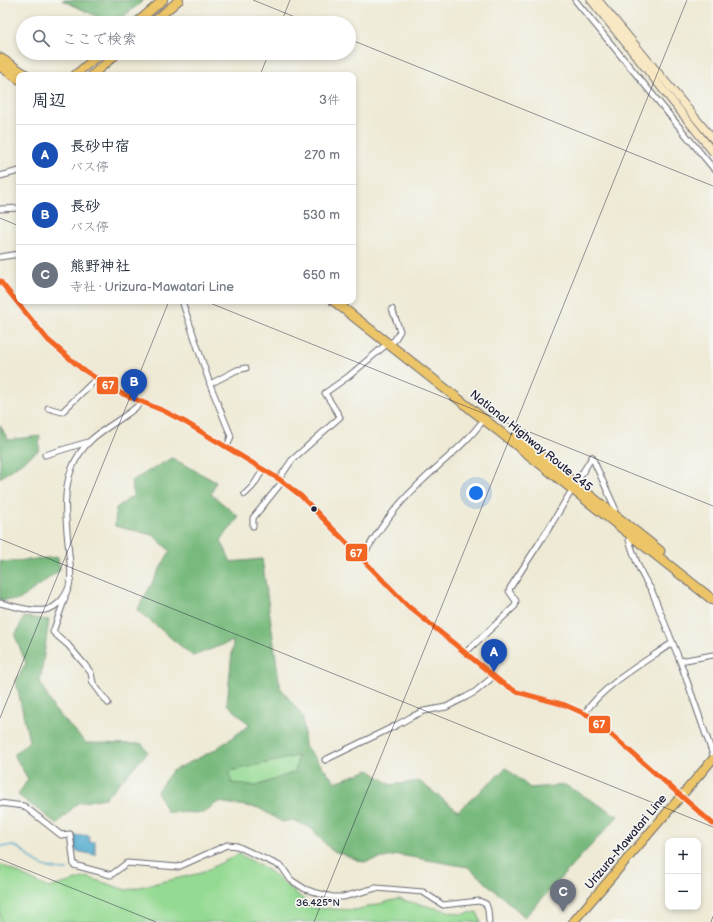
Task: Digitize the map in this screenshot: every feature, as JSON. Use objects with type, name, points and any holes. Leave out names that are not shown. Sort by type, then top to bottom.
[{"type":"highway","points":[[0,58],[21,72]]},
{"type":"highway","points":[[0,66],[16,77]]},
{"type":"highway","name":"National Highway Route 245","points":[[338,304],[391,342],[575,487],[631,536],[713,600]]},
{"type":"highway","name":"National Highway Route 245","points":[[347,304],[484,419],[575,487],[614,514],[713,593]]},
{"type":"main road","points":[[145,16],[164,0]]},
{"type":"main road","points":[[160,16],[179,0]]},
{"type":"main road","points":[[591,0],[713,152]]},
{"type":"main road","points":[[598,0],[713,139]]},
{"type":"main road","points":[[79,72],[93,60]]},
{"type":"main road","points":[[96,72],[110,60]]},
{"type":"main road","name":"Urizura-Mawatari Line","points":[[573,922],[713,759]]},
{"type":"street","points":[[575,0],[713,168]]},
{"type":"street","points":[[0,176],[16,172]]},
{"type":"street","points":[[0,209],[16,208]]},
{"type":"street","points":[[0,258],[16,255]]},
{"type":"street","points":[[0,281],[16,301]]},
{"type":"street","points":[[19,304],[48,340],[96,379],[118,392],[172,414],[226,446],[280,481],[312,505],[408,606],[494,676],[517,692],[565,705],[585,713],[604,727],[713,824]]},
{"type":"street","points":[[183,304],[210,384],[231,436],[226,446]]},
{"type":"street","points":[[253,526],[253,518],[280,481],[292,460],[340,417],[325,393],[349,376],[391,342],[400,331],[392,309]]},
{"type":"street","points":[[210,384],[236,370],[246,368]]},
{"type":"street","points":[[48,408],[62,412],[96,379]]},
{"type":"street","points":[[108,703],[93,683],[91,673],[68,645],[53,632],[70,581],[66,500],[68,481],[76,461],[88,442],[99,432],[122,418],[142,402]]},
{"type":"street","points":[[362,558],[393,510],[415,487],[451,456],[484,419]]},
{"type":"street","points":[[45,455],[88,442]]},
{"type":"street","points":[[465,653],[515,606],[516,602],[509,591],[510,588],[575,487],[592,457],[616,508],[614,514]]},
{"type":"street","points":[[245,494],[253,486],[263,470]]},
{"type":"street","points":[[631,536],[629,540],[636,562],[644,580],[651,589],[680,661],[713,755]]},
{"type":"street","points":[[0,603],[35,610],[47,610],[65,596]]},
{"type":"street","points":[[585,713],[600,696],[628,673],[672,643]]},
{"type":"street","points":[[680,661],[713,655]]},
{"type":"street","points":[[325,760],[424,711],[446,707],[475,692],[494,676]]},
{"type":"street","points":[[0,803],[24,806],[61,835],[70,834],[74,865],[97,872],[111,875],[127,863],[178,867],[227,845],[237,846],[282,867],[291,880],[305,889],[317,893],[332,897],[343,897],[376,888],[423,892],[443,905],[479,901],[486,904],[489,922]]},
{"type":"green space","points":[[62,0],[144,0],[124,16],[96,16]]},
{"type":"green space","points":[[0,425],[8,440],[40,436],[39,450],[0,478]]},
{"type":"green space","points":[[172,458],[216,482],[211,494],[239,517],[221,540],[231,562],[262,559],[280,687],[303,717],[305,746],[335,782],[369,770],[391,785],[419,781],[458,811],[506,768],[530,788],[565,785],[618,816],[525,917],[468,867],[399,855],[363,862],[331,850],[311,828],[293,820],[282,822],[259,808],[218,802],[203,813],[167,812],[157,791],[172,771],[213,751],[250,725],[227,704],[233,641],[193,656],[137,610],[170,551],[153,535],[115,526],[116,508],[134,495],[131,481]],"holes":[[[298,756],[295,772],[257,786],[231,783],[230,771]]]},
{"type":"green space","points":[[58,557],[60,570],[19,600],[0,600],[0,561],[5,562]]},
{"type":"green space","points":[[24,617],[49,620],[40,682],[54,709],[86,743],[142,744],[148,752],[105,798],[78,803],[57,824],[18,795],[28,779],[14,755],[29,741],[16,681],[26,663],[15,636]]},
{"type":"green space","points":[[298,756],[295,772],[257,786],[231,783],[229,771]]},
{"type":"green space","points":[[239,854],[265,868],[314,908],[355,910],[398,899],[460,914],[477,912],[481,922],[0,922],[0,864],[48,888],[87,877],[126,890],[201,873]]},
{"type":"water","points":[[89,835],[89,842],[95,842],[95,855],[76,851],[75,836]]},
{"type":"waterway","points":[[0,846],[17,847],[43,866],[67,870]]},
{"type":"transit line","name":"67","points":[[0,281],[16,301]]},
{"type":"transit line","name":"67","points":[[19,304],[48,340],[82,369],[118,392],[164,411],[185,422],[279,479],[301,496],[408,606],[501,682],[517,692],[565,705],[590,716],[713,824]]},
{"type":"place","name":"長砂","points":[[134,402]]},
{"type":"place","name":"長砂中宿","points":[[494,672]]},
{"type":"place","name":"熊野神社","points":[[563,912]]}]
